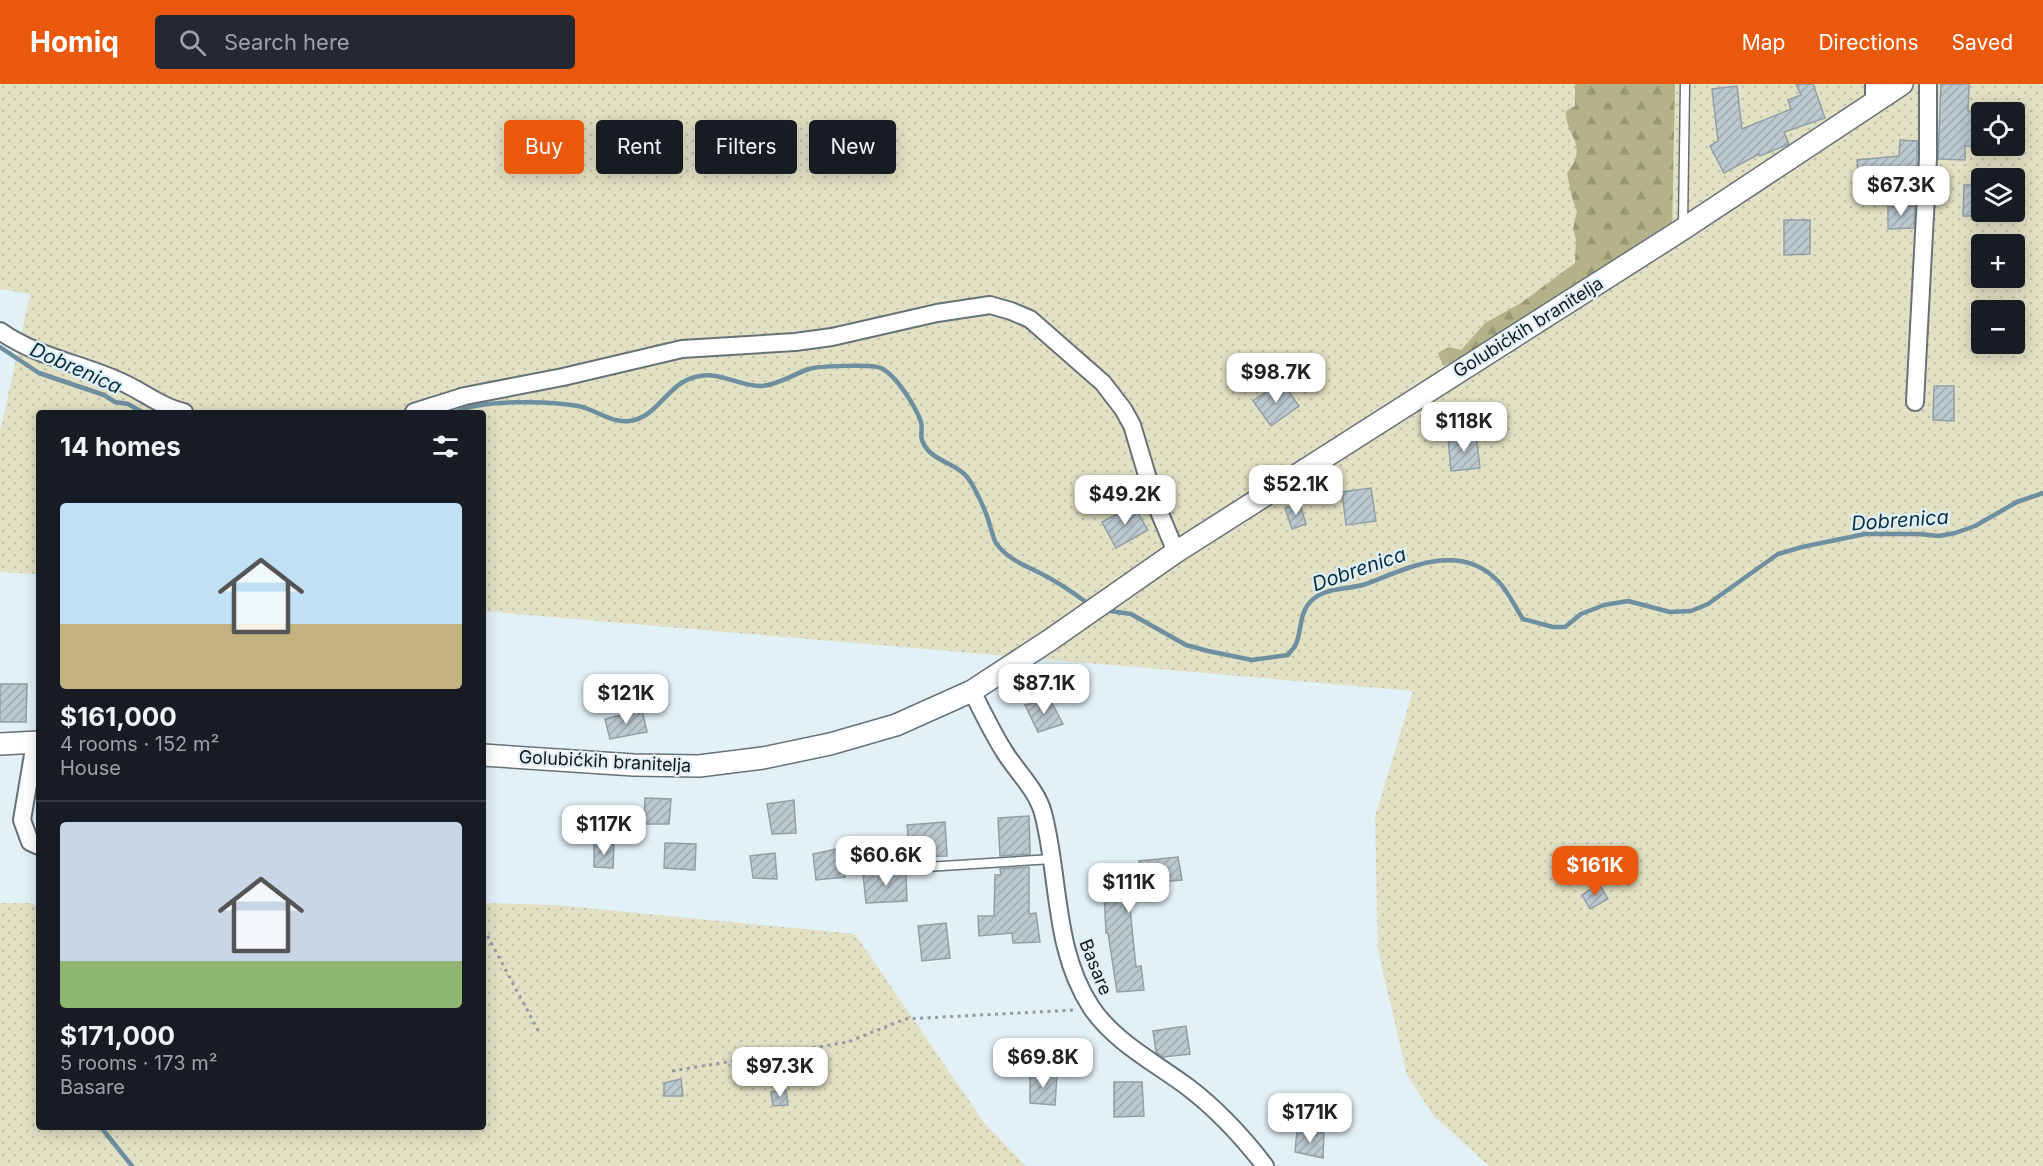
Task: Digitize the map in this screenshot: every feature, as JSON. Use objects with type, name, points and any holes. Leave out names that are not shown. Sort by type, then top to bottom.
[{"type":"street","name":"Golubićkih branitelja","points":[[486,755],[645,766],[699,766],[763,758],[830,744],[896,725],[972,691],[1176,552],[1683,229],[1874,93],[1902,84]]},
{"type":"street","points":[[1915,402],[1928,158],[1928,84]]},
{"type":"street","points":[[420,410],[465,396],[562,377],[682,349],[795,342],[832,337],[937,313],[990,304],[1030,319],[1103,383],[1123,409],[1132,425],[1155,502],[1176,552]]},
{"type":"street","points":[[0,332],[28,348],[117,380],[176,410]]},
{"type":"street","name":"Basare","points":[[972,691],[1004,752],[1026,781],[1042,810],[1052,859],[1064,944],[1082,993],[1092,1009],[1110,1029],[1209,1104],[1239,1132],[1265,1166]]},
{"type":"street","points":[[0,744],[36,742]]},
{"type":"street","points":[[36,747],[22,820],[30,843],[36,845]]},
{"type":"lane","points":[[1683,229],[1685,84]]},
{"type":"lane","points":[[910,868],[1052,859]]},
{"type":"path","points":[[486,933],[538,1032]]},
{"type":"path","points":[[672,1071],[848,1042],[905,1019],[1092,1009]]},
{"type":"green space","points":[[0,84],[2043,84],[2043,1166],[1489,1166],[1433,1115],[1407,1075],[1378,950],[1375,817],[1413,691],[486,611],[486,410],[36,410],[36,574],[0,572],[0,433],[30,294],[0,289]]},
{"type":"green space","points":[[1575,84],[1675,84],[1672,232],[1473,355],[1443,366],[1438,353],[1449,347],[1461,350],[1485,323],[1521,303],[1575,263],[1576,240],[1573,229],[1577,212],[1567,173],[1574,163],[1577,147],[1569,128],[1566,111],[1575,106]]},
{"type":"green space","points":[[0,903],[31,903],[36,906],[36,1130],[486,1130],[486,903],[555,905],[855,934],[985,1124],[1026,1166],[0,1166]]},
{"type":"building","points":[[1796,84],[1813,84],[1825,118],[1784,132],[1789,144],[1760,156],[1759,154],[1724,173],[1710,146],[1718,141],[1712,89],[1737,86],[1742,129],[1791,109],[1788,100],[1801,95]]},
{"type":"building","points":[[1941,84],[1969,84],[1968,111],[1971,111],[1971,146],[1965,146],[1965,160],[1938,159]]},
{"type":"building","points":[[1900,140],[1917,141],[1917,171],[1885,169],[1887,189],[1860,191],[1857,160],[1899,156]]},
{"type":"building","points":[[1964,185],[1971,185],[1971,216],[1963,216]]},
{"type":"building","points":[[1915,206],[1914,228],[1888,229],[1888,207]]},
{"type":"building","points":[[1784,220],[1810,220],[1810,254],[1784,255]]},
{"type":"building","points":[[1281,381],[1299,406],[1271,426],[1253,401]]},
{"type":"building","points":[[1934,386],[1954,386],[1954,421],[1933,420]]},
{"type":"building","points":[[1506,415],[1506,433],[1485,434],[1484,416]]},
{"type":"building","points":[[1476,434],[1480,468],[1451,471],[1448,437]]},
{"type":"building","points":[[1371,488],[1376,521],[1346,525],[1342,492]]},
{"type":"building","points":[[1300,504],[1306,524],[1292,529],[1285,508]]},
{"type":"building","points":[[1133,505],[1148,530],[1116,548],[1102,522]]},
{"type":"building","points":[[0,684],[27,684],[26,722],[0,722]]},
{"type":"building","points":[[1050,699],[1063,724],[1038,732],[1025,705]]},
{"type":"building","points":[[642,710],[647,732],[610,739],[605,719]]},
{"type":"building","points":[[645,798],[671,799],[669,824],[644,824]]},
{"type":"building","points":[[794,800],[796,833],[772,834],[767,804]]},
{"type":"building","points":[[1029,816],[1030,854],[1000,856],[998,818]]},
{"type":"building","points":[[945,822],[947,856],[910,857],[907,825]]},
{"type":"building","points":[[594,843],[614,845],[613,868],[594,867]]},
{"type":"building","points":[[665,843],[696,844],[695,870],[664,868]]},
{"type":"building","points":[[841,848],[845,877],[816,880],[813,854]]},
{"type":"building","points":[[775,853],[777,879],[753,878],[750,856]]},
{"type":"building","points":[[1178,857],[1182,880],[1123,885],[1125,909],[1130,909],[1136,967],[1141,966],[1144,990],[1117,992],[1108,933],[1106,933],[1104,892],[1100,892],[1099,868]]},
{"type":"building","points":[[1029,867],[1029,914],[1036,913],[1040,942],[1013,943],[1012,933],[979,936],[978,916],[994,916],[995,875],[1001,875],[1000,869]]},
{"type":"building","points":[[904,870],[907,901],[866,903],[863,874]]},
{"type":"building","points":[[1599,884],[1608,899],[1590,909],[1582,895]]},
{"type":"building","points":[[946,923],[950,958],[922,961],[918,926]]},
{"type":"building","points":[[1186,1026],[1190,1054],[1163,1057],[1156,1052],[1153,1031]]},
{"type":"building","points":[[1030,1073],[1057,1075],[1055,1105],[1030,1103]]},
{"type":"building","points":[[681,1079],[683,1096],[664,1096],[664,1083]]},
{"type":"building","points":[[1114,1082],[1142,1082],[1144,1116],[1114,1117]]},
{"type":"building","points":[[786,1090],[788,1105],[773,1106],[771,1092]]},
{"type":"building","points":[[1297,1131],[1324,1133],[1323,1158],[1295,1152]]},
{"type":"waterway","name":"Dobrenica","points":[[0,347],[39,373],[104,395],[115,402],[128,404],[138,410]]},
{"type":"waterway","name":"Dobrenica","points":[[462,410],[498,403],[551,403],[578,406],[616,420],[629,421],[648,413],[680,384],[700,376],[716,376],[762,386],[774,384],[814,368],[834,366],[881,368],[899,384],[915,408],[921,422],[921,438],[925,447],[930,453],[962,472],[970,481],[984,507],[995,541],[1000,549],[1090,605]]},
{"type":"waterway","name":"Dobrenica","points":[[1103,610],[1131,614],[1186,645],[1208,651],[1252,660],[1288,655],[1295,647],[1304,611],[1317,596],[1366,584],[1416,565],[1451,560],[1467,562],[1483,569],[1498,581],[1523,619],[1553,627],[1565,627],[1581,614],[1604,605],[1628,601],[1670,612],[1691,611],[1708,604],[1778,554],[1865,534],[1939,536],[1955,533],[1975,526],[2017,502],[2043,493]]},
{"type":"waterway","points":[[103,1130],[132,1166]]}]
